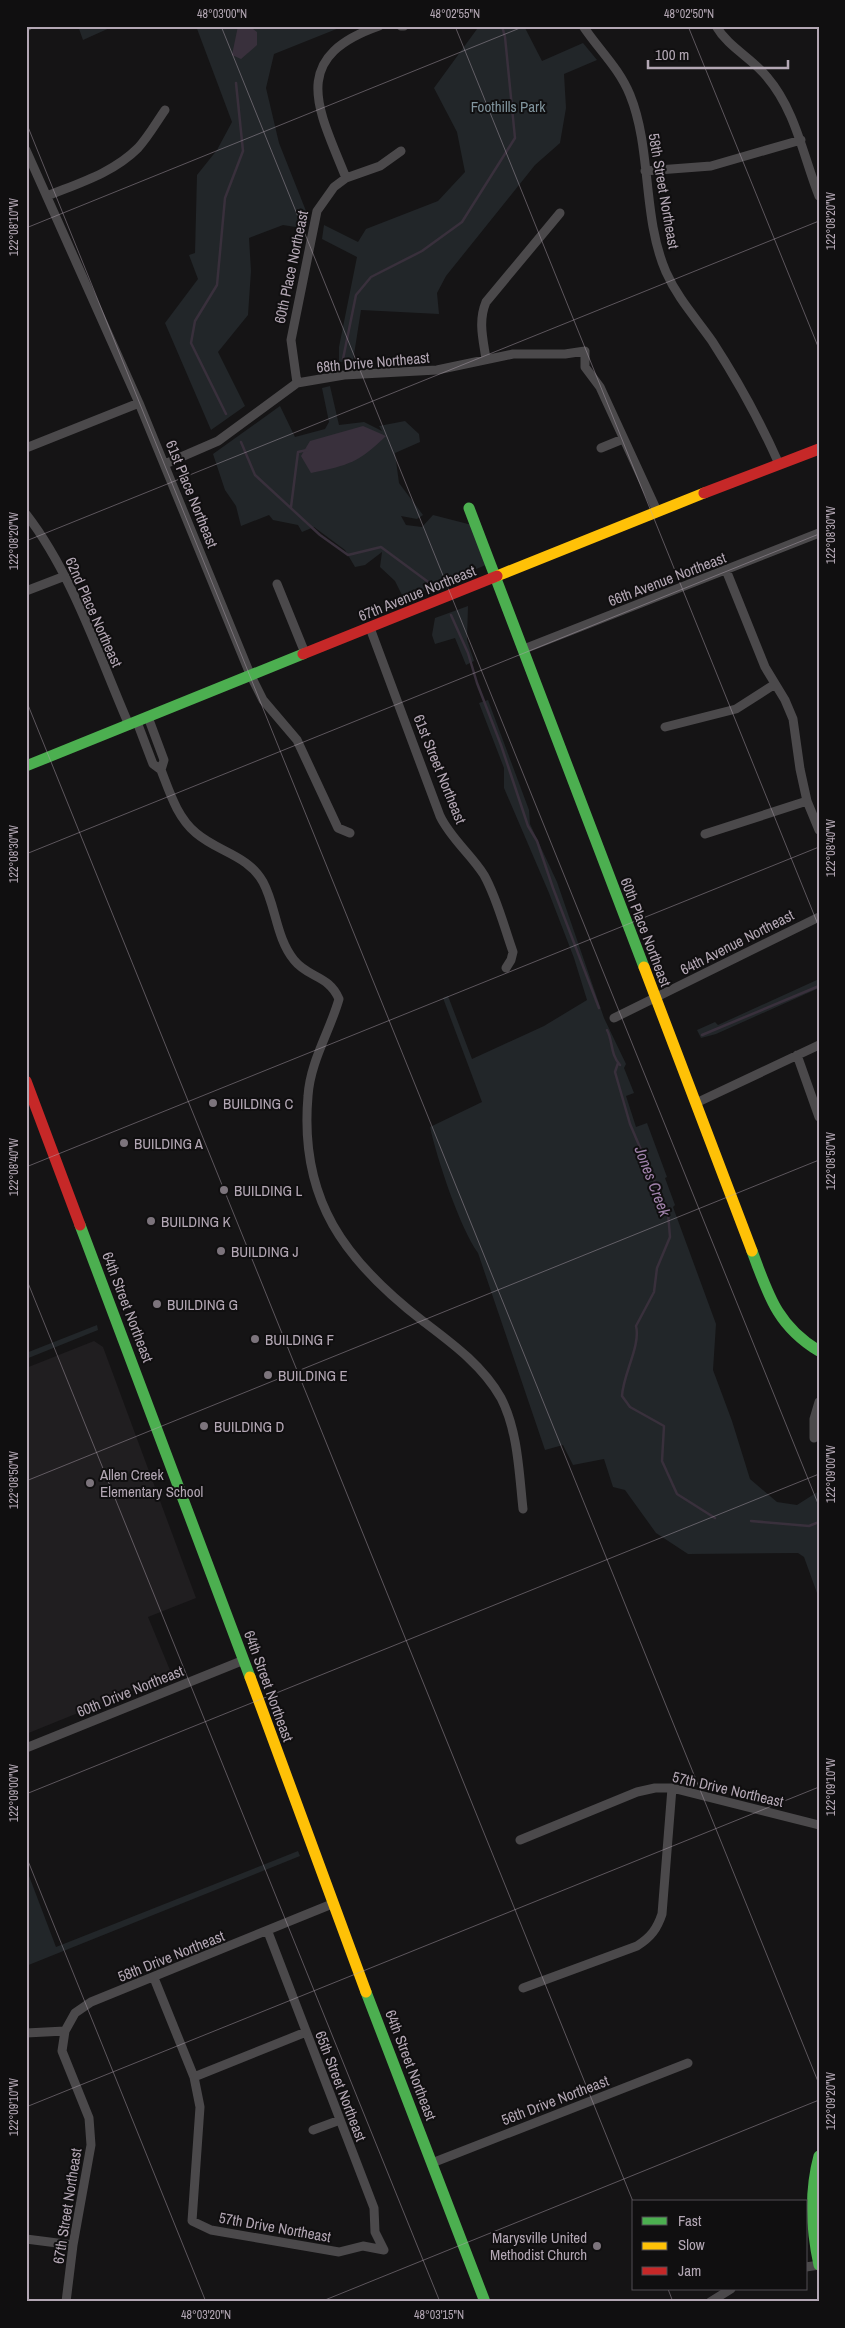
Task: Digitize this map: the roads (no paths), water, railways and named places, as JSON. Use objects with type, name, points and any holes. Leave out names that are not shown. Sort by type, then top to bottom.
[{"type":"street","points":[[379,26],[363,32],[336,47],[325,62],[316,92],[320,113],[346,178],[380,166],[401,151]]},
{"type":"street","name":"58th Street Northeast","points":[[583,26],[619,73],[630,96],[638,123],[656,242],[676,294],[733,373],[760,421],[779,464]]},
{"type":"street","points":[[716,26],[726,39],[749,58],[768,78],[786,106],[801,140],[819,196]]},
{"type":"street","points":[[47,196],[102,174],[121,163],[140,146],[165,110]]},
{"type":"street","points":[[645,170],[711,166],[801,140]]},
{"type":"street","name":"61st Place Northeast","points":[[26,150],[29,164],[47,196],[139,403],[250,674],[263,700],[297,740],[338,828],[350,833]]},
{"type":"street","name":"60th Place Northeast","points":[[297,383],[291,340],[318,211],[334,187],[346,178]]},
{"type":"street","points":[[486,359],[481,325],[482,312],[486,302],[560,213]]},
{"type":"street","name":"68th Drive Northeast","points":[[165,464],[218,441],[297,383],[344,375],[437,370],[513,354],[566,354],[585,351],[585,367],[600,387],[623,439]]},
{"type":"street","points":[[26,448],[139,403]]},
{"type":"street","points":[[601,448],[623,439],[657,511]]},
{"type":"street","name":"67th Avenue Northeast","points":[[26,766],[657,511],[819,449]]},
{"type":"street","name":"60th Place Northeast","points":[[469,508],[773,1306],[783,1322],[802,1340],[819,1351]]},
{"type":"street","name":"62nd Place Northeast","points":[[26,514],[41,533],[65,576],[153,764],[162,770]]},
{"type":"street","name":"66th Avenue Northeast","points":[[524,649],[819,533]]},
{"type":"street","points":[[726,570],[765,667],[786,700],[793,719],[807,800],[819,830]]},
{"type":"street","points":[[26,592],[65,576]]},
{"type":"street","points":[[277,584],[306,653]]},
{"type":"street","name":"61st Street Northeast","points":[[370,628],[446,830],[484,876],[490,891],[513,952],[506,968]]},
{"type":"street","points":[[665,727],[736,709],[775,684]]},
{"type":"street","points":[[148,717],[164,760],[162,770],[183,820],[196,834],[248,863],[263,882],[285,946],[294,961],[334,988],[339,999],[316,1060],[308,1093],[308,1149],[314,1181],[325,1211],[340,1238],[372,1278],[472,1361],[492,1385],[510,1421],[523,1509]]},
{"type":"street","points":[[705,834],[807,800]]},
{"type":"street","name":"64th Avenue Northeast","points":[[614,1018],[656,999],[819,917]]},
{"type":"street","points":[[696,1103],[819,1045]]},
{"type":"street","points":[[797,1055],[819,1117]]},
{"type":"street","name":"64th Street Northeast","points":[[26,1081],[244,1660],[332,1904],[485,2302]]},
{"type":"street","points":[[814,1438],[814,1419],[819,1402]]},
{"type":"street","name":"60th Drive Northeast","points":[[26,1748],[244,1660]]},
{"type":"street","name":"57th Drive Northeast","points":[[520,1840],[637,1792],[655,1788],[672,1788],[819,1825]]},
{"type":"street","points":[[523,1988],[637,1946],[650,1938],[657,1928],[662,1914],[672,1788]]},
{"type":"street","name":"58th Drive Northeast","points":[[65,2031],[75,2013],[91,2002],[268,1932],[332,1904]]},
{"type":"street","name":"65th Street Northeast","points":[[268,1932],[374,2208],[375,2232],[384,2250]]},
{"type":"street","points":[[154,1978],[194,2077],[306,2032]]},
{"type":"street","points":[[26,2033],[65,2031]]},
{"type":"street","name":"67th Street Northeast","points":[[65,2031],[62,2051],[89,2118],[91,2145],[73,2245],[66,2302]]},
{"type":"street","name":"56th Drive Northeast","points":[[432,2163],[688,2063]]},
{"type":"street","name":"57th Drive Northeast","points":[[194,2077],[200,2107],[192,2221],[211,2230],[339,2252],[363,2246],[384,2250]]},
{"type":"street","points":[[312,2130],[340,2120]]},
{"type":"street","points":[[819,2156],[810,2198],[810,2218],[819,2265]]},
{"type":"street","points":[[26,2239],[73,2245]]},
{"type":"street","points":[[710,2302],[729,2290]]},
{"type":"waterway","points":[[343,359],[356,295],[371,277],[422,251],[462,222],[515,138],[505,37],[502,26]]},
{"type":"waterway","points":[[226,414],[191,343],[195,321],[217,285],[225,198],[243,151],[236,83]]},
{"type":"waterway","points":[[241,442],[255,475],[320,535],[348,555],[381,547],[435,587]]},
{"type":"waterway","points":[[291,507],[298,452],[307,450]]},
{"type":"waterway","points":[[451,615],[468,653],[528,826],[537,841],[599,1008]]},
{"type":"waterway","name":"Jones Creek","points":[[702,1035],[819,986]]},
{"type":"waterway","points":[[607,1030],[613,1052],[620,1065]]},
{"type":"waterway","name":"Jones Creek","points":[[618,1063],[615,1072],[630,1124],[668,1213],[670,1237],[657,1268],[654,1292],[636,1326],[636,1342],[625,1378],[622,1396],[630,1407],[664,1426],[662,1461],[677,1494],[715,1518]]},
{"type":"waterway","name":"Jones Creek","points":[[751,1521],[809,1526],[819,1522]]},
{"type":"place","name":"BUILDING C","points":[[213,1103]]},
{"type":"place","name":"BUILDING A","points":[[124,1143]]},
{"type":"place","name":"BUILDING L","points":[[224,1190]]},
{"type":"place","name":"BUILDING K","points":[[151,1221]]},
{"type":"place","name":"BUILDING J","points":[[221,1251]]},
{"type":"place","name":"BUILDING G","points":[[157,1304]]},
{"type":"place","name":"BUILDING F","points":[[255,1339]]},
{"type":"place","name":"BUILDING E","points":[[268,1375]]},
{"type":"place","name":"BUILDING D","points":[[204,1426]]},
{"type":"place","name":"Allen Creek Elementary School","points":[[90,1483]]},
{"type":"place","name":"Marysville United Methodist Church","points":[[597,2246]]},
{"type":"park label","name":"Foothills Park","points":[[508,106]]}]
